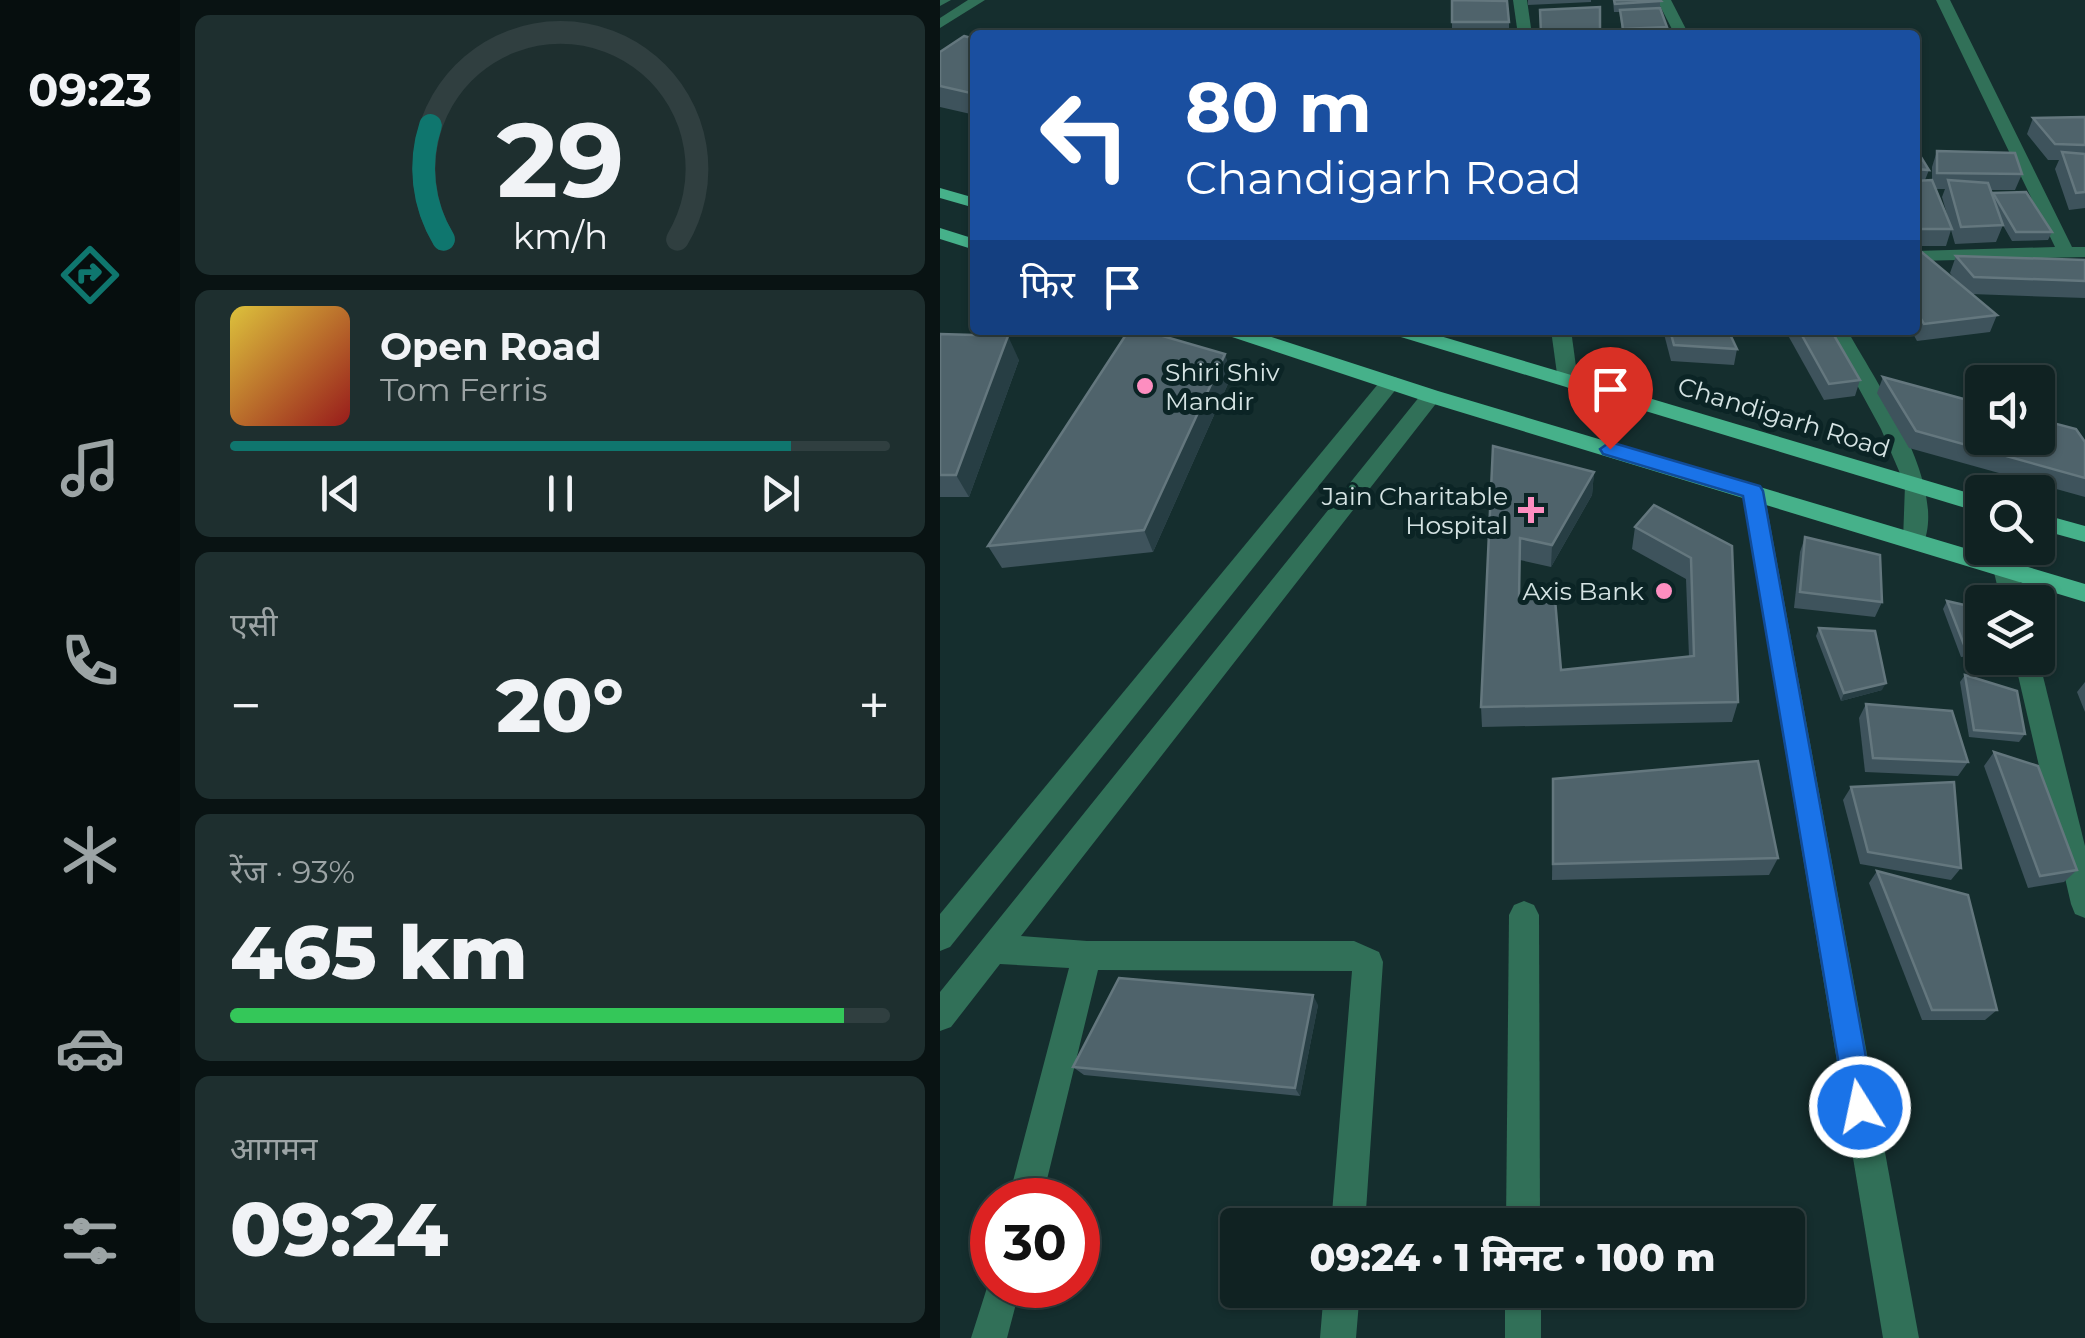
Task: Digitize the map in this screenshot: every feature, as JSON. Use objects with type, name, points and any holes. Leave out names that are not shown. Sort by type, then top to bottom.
[{"type":"main road","points":[[940,192],[970,201]]},
{"type":"main road","points":[[940,233],[970,243]]},
{"type":"main road","points":[[1245,335],[1431,396],[2085,593]]},
{"type":"main road","name":"Chandigarh Road","points":[[1415,335],[1965,500]]},
{"type":"main road","points":[[2055,526],[2085,534]]},
{"type":"street","points":[[940,24],[978,0]]},
{"type":"street","points":[[1520,0],[1523,30]]},
{"type":"street","points":[[1664,0],[1679,30]]},
{"type":"street","points":[[1920,256],[2075,251],[1944,0]]},
{"type":"street","points":[[1562,335],[1568,381]]},
{"type":"street","points":[[1841,335],[1892,429],[1916,485],[1914,541]]},
{"type":"street","points":[[940,937],[1390,383]]},
{"type":"street","points":[[940,1016],[1431,396]]},
{"type":"street","points":[[1753,491],[1901,1338]]},
{"type":"street","points":[[2005,568],[2009,585]]},
{"type":"street","points":[[2030,675],[2085,904]]},
{"type":"street","points":[[1523,1208],[1524,915]]},
{"type":"street","points":[[996,950],[1087,956],[1354,956],[1368,962],[1349,1208]]},
{"type":"street","points":[[1030,1178],[1087,956]]},
{"type":"street","points":[[989,1338],[997,1308]]},
{"type":"street","points":[[1338,1338],[1340,1308]]},
{"type":"street","points":[[1523,1308],[1523,1338]]},
{"type":"building","points":[[1452,0],[1507,1],[1509,22],[1452,22]]},
{"type":"building","points":[[1614,0],[1660,0],[1661,1],[1615,4]]},
{"type":"building","points":[[1600,7],[1600,30],[1541,30],[1540,10]]},
{"type":"building","points":[[1660,8],[1667,27],[1623,29],[1620,10]]},
{"type":"building","points":[[964,36],[970,38],[970,93],[940,86],[940,52]]},
{"type":"building","points":[[2085,117],[2085,145],[2055,144],[2033,118]]},
{"type":"building","points":[[1937,151],[2015,153],[2022,174],[1937,173]]},
{"type":"building","points":[[2062,152],[2085,154],[2085,192],[2076,193]]},
{"type":"building","points":[[1920,155],[1929,170],[1920,169]]},
{"type":"building","points":[[1932,180],[1952,229],[1920,229],[1920,181]]},
{"type":"building","points":[[1948,180],[1988,183],[2003,225],[1961,227]]},
{"type":"building","points":[[2026,192],[2052,232],[2016,232],[1993,193]]},
{"type":"building","points":[[1920,251],[1997,315],[1924,324],[1920,317]]},
{"type":"building","points":[[1956,256],[2085,260],[2085,281],[1974,277]]},
{"type":"building","points":[[940,334],[1008,336],[956,475],[940,475]]},
{"type":"building","points":[[1126,335],[1159,335],[1225,354],[1144,530],[988,546]]},
{"type":"building","points":[[1671,335],[1730,335],[1737,349],[1674,345]]},
{"type":"building","points":[[1802,335],[1834,335],[1860,380],[1829,384]]},
{"type":"building","points":[[1883,377],[1965,399],[1965,445],[1916,431]]},
{"type":"building","points":[[2055,423],[2076,429],[2085,442],[2085,478],[2002,455],[2055,455]]},
{"type":"building","points":[[1493,446],[1594,472],[1552,545],[1520,538],[1519,599],[1555,599],[1561,670],[1694,656],[1691,558],[1635,527],[1654,505],[1732,546],[1738,702],[1481,707]]},
{"type":"building","points":[[1805,537],[1880,555],[1882,602],[1800,592]]},
{"type":"building","points":[[1947,601],[1965,605],[1965,647]]},
{"type":"building","points":[[1819,628],[1875,631],[1886,683],[1844,693]]},
{"type":"building","points":[[1965,675],[2017,691],[2025,734],[1974,730]]},
{"type":"building","points":[[1866,704],[1952,711],[1968,762],[1873,758]]},
{"type":"building","points":[[1994,752],[2038,766],[2077,870],[2040,876]]},
{"type":"building","points":[[1758,761],[1778,858],[1553,864],[1553,779]]},
{"type":"building","points":[[1954,782],[1961,868],[1868,852],[1851,787]]},
{"type":"building","points":[[1877,871],[1968,895],[1997,1010],[1932,1010]]},
{"type":"building","points":[[1119,978],[1313,995],[1295,1088],[1073,1067]]},
{"type":"place","name":"Shiri Shiv Mandir","points":[[1145,386]]},
{"type":"place","name":"Jain Charitable Hospital","points":[[1531,510]]},
{"type":"place","name":"Axis Bank","points":[[1664,591]]},
{"type":"route","points":[[1610,449],[1753,491],[1860,1107]]}]
